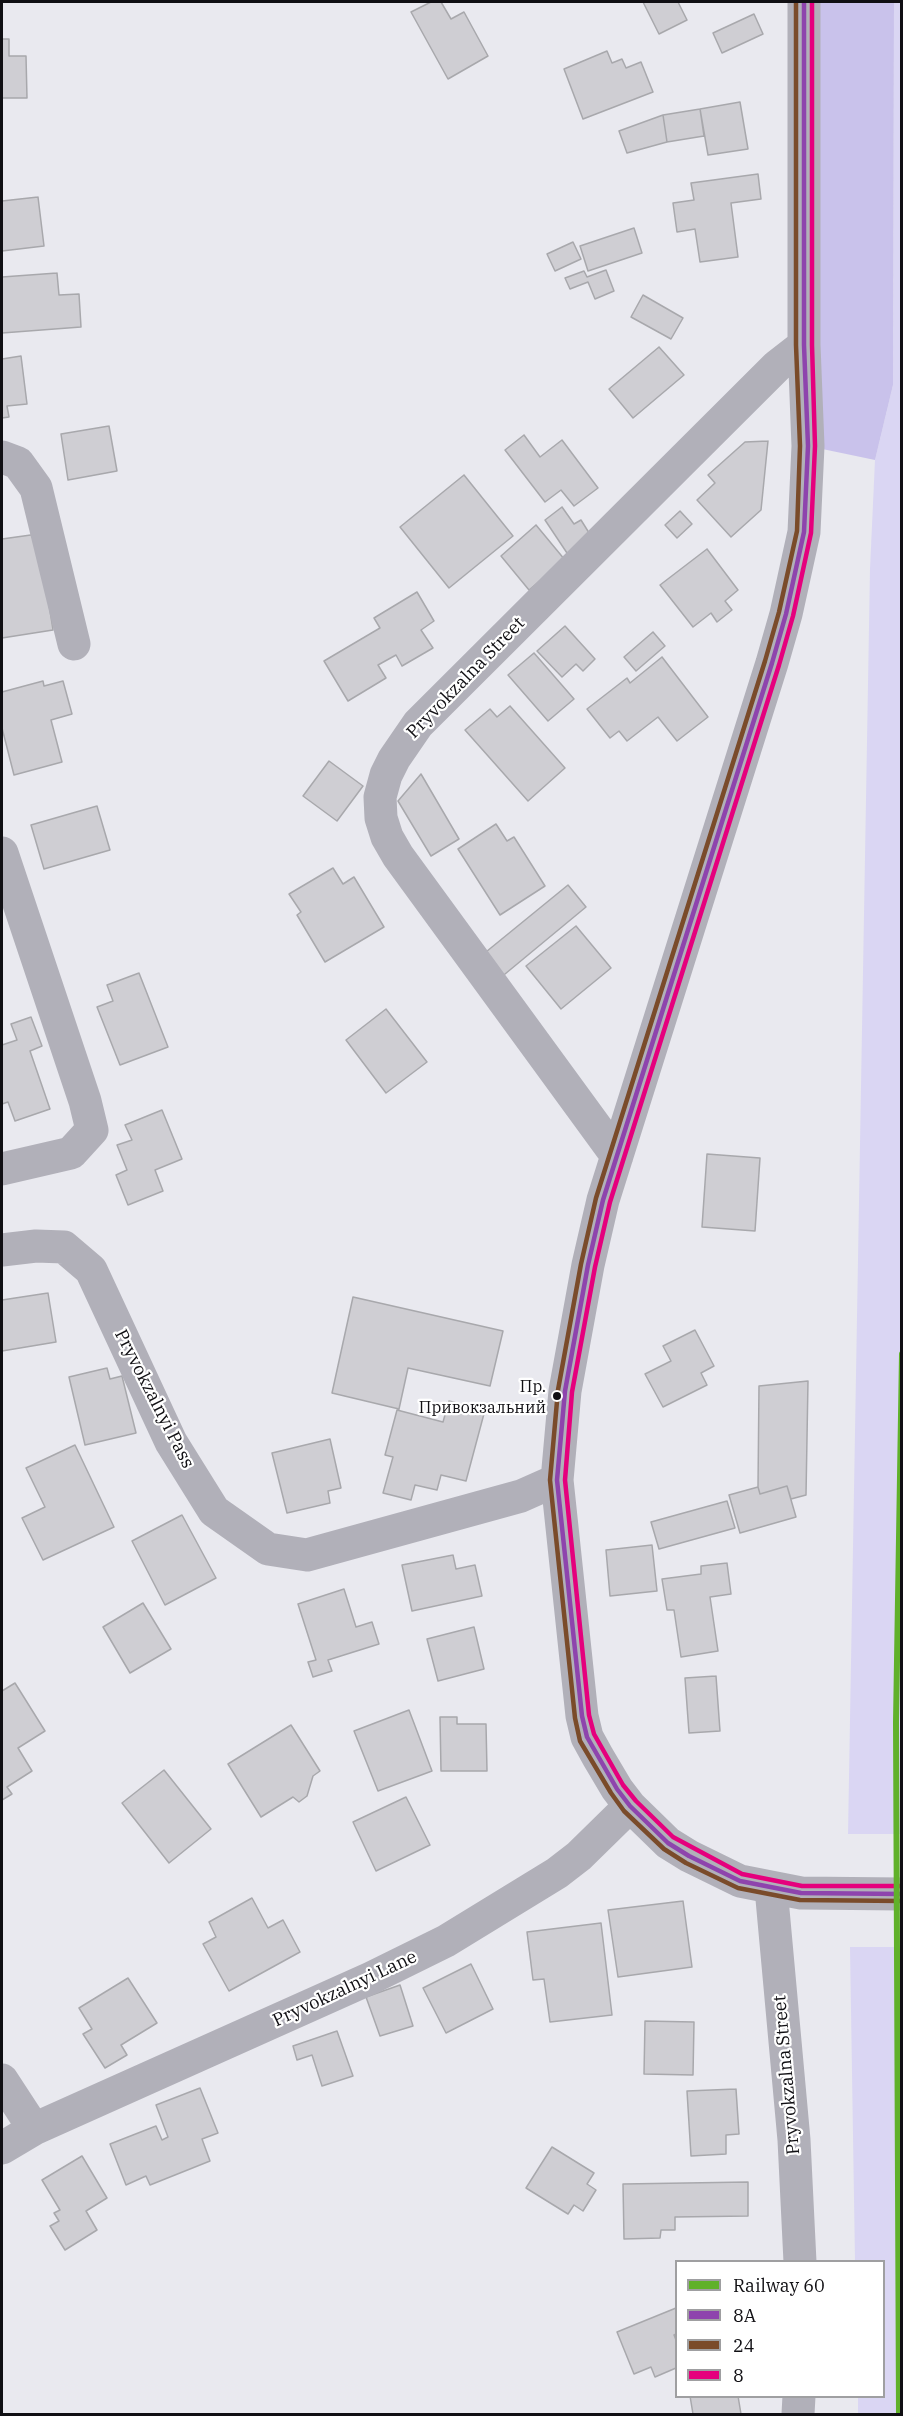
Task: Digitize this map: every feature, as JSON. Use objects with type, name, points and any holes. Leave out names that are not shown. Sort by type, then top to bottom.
[{"type":"street","points":[[804,2],[804,345],[808,446],[804,532],[772,663],[603,1200],[565,1391],[557,1480],[582,1716],[588,1737],[598,1757],[617,1790],[630,1806],[662,1837],[689,1857],[740,1881],[786,1890],[902,1894]]},
{"type":"street","name":"Pryvokzalna Street","points":[[616,1156],[398,856],[387,837],[381,818],[380,797],[386,775],[394,759],[418,724],[777,366],[804,345]]},
{"type":"street","points":[[2,457],[18,463],[36,488],[74,644]]},
{"type":"street","points":[[2,853],[85,1101],[92,1130],[71,1153],[2,1168]]},
{"type":"street","name":"Pryvokzalnyi Pass","points":[[2,1250],[36,1246],[64,1247],[91,1270],[171,1442],[214,1511],[268,1549],[307,1555],[520,1496],[557,1480]]},
{"type":"street","name":"Pryvokzalnyi Lane","points":[[2,2148],[34,2129],[371,1978],[446,1941],[557,1873],[579,1856],[630,1806]]},
{"type":"street","name":"Pryvokzalna Street","points":[[786,1890],[800,2260]]},
{"type":"street","points":[[2,2080],[34,2129]]},
{"type":"street","points":[[798,2415],[799,2398]]},
{"type":"shaded area","points":[[804,2],[894,2],[893,385],[875,460],[808,446]]},
{"type":"shaded area","points":[[894,2],[901,2],[902,1834],[848,1834],[870,569],[875,460],[893,385]]},
{"type":"shaded area","points":[[850,1947],[901,1947],[901,2414],[858,2414],[858,2398],[885,2398],[885,2260],[855,2260]]},
{"type":"building","points":[[431,2],[441,2],[451,19],[464,12],[488,56],[448,79],[411,12]]},
{"type":"building","points":[[643,2],[678,2],[687,20],[659,34]]},
{"type":"building","points":[[754,14],[763,34],[722,53],[713,33]]},
{"type":"building","points":[[2,39],[9,39],[9,56],[26,56],[27,98],[2,98]]},
{"type":"building","points":[[607,51],[612,63],[622,59],[626,68],[641,62],[653,92],[583,119],[564,69]]},
{"type":"building","points":[[740,102],[748,149],[708,155],[700,109]]},
{"type":"building","points":[[700,109],[704,136],[667,142],[663,115]]},
{"type":"building","points":[[663,115],[667,142],[627,153],[619,131]]},
{"type":"building","points":[[758,174],[761,199],[731,203],[738,257],[700,262],[695,229],[677,232],[673,203],[694,200],[691,183]]},
{"type":"building","points":[[38,197],[44,246],[2,251],[2,201]]},
{"type":"building","points":[[634,228],[642,253],[588,271],[580,246]]},
{"type":"building","points":[[573,242],[581,259],[555,271],[547,254]]},
{"type":"building","points":[[606,270],[614,291],[595,299],[588,282],[570,289],[565,278],[584,271],[587,277]]},
{"type":"building","points":[[57,273],[59,295],[79,294],[81,327],[2,333],[2,277]]},
{"type":"building","points":[[643,295],[683,318],[671,339],[631,317]]},
{"type":"building","points":[[659,347],[684,375],[633,418],[609,389]]},
{"type":"building","points":[[21,356],[27,404],[7,406],[9,417],[2,418],[2,359]]},
{"type":"building","points":[[109,426],[117,471],[68,480],[61,434]]},
{"type":"building","points":[[524,435],[540,457],[562,440],[598,488],[574,506],[561,490],[545,502],[505,450]]},
{"type":"building","points":[[768,441],[761,510],[731,537],[697,500],[715,483],[708,475],[745,442]]},
{"type":"building","points":[[464,475],[513,536],[449,588],[400,527]]},
{"type":"building","points":[[562,507],[574,524],[581,520],[591,536],[569,556],[545,520]]},
{"type":"building","points":[[680,511],[692,524],[677,538],[665,525]]},
{"type":"building","points":[[536,525],[565,560],[529,590],[501,556]]},
{"type":"building","points":[[38,534],[53,630],[2,638],[2,539]]},
{"type":"building","points":[[707,549],[738,590],[725,601],[732,610],[717,622],[711,613],[693,627],[660,585]]},
{"type":"building","points":[[417,592],[434,621],[421,630],[433,648],[402,666],[396,655],[378,665],[386,678],[348,701],[324,661],[380,628],[374,618]]},
{"type":"building","points":[[565,626],[595,659],[583,671],[576,664],[562,677],[537,651]]},
{"type":"building","points":[[653,632],[665,646],[636,671],[624,657]]},
{"type":"building","points":[[534,653],[574,699],[548,721],[508,675]]},
{"type":"building","points":[[662,657],[708,717],[677,741],[658,717],[627,741],[619,731],[610,738],[587,709],[627,678],[630,683]]},
{"type":"building","points":[[43,681],[44,686],[63,681],[72,714],[51,720],[62,762],[14,775],[2,728],[2,692]]},
{"type":"building","points":[[510,706],[565,768],[528,801],[465,730],[490,709],[497,717]]},
{"type":"building","points":[[329,761],[363,786],[337,821],[303,796]]},
{"type":"building","points":[[421,774],[459,839],[431,856],[398,801]]},
{"type":"building","points":[[97,806],[110,850],[44,869],[31,825]]},
{"type":"building","points":[[496,824],[507,841],[514,837],[545,886],[500,915],[458,849]]},
{"type":"building","points":[[333,868],[343,884],[354,877],[384,927],[325,962],[297,915],[301,912],[289,894]]},
{"type":"building","points":[[568,885],[586,907],[499,979],[481,956]]},
{"type":"building","points":[[576,926],[611,968],[561,1009],[526,966]]},
{"type":"building","points":[[139,973],[168,1047],[120,1065],[97,1007],[113,1001],[107,985]]},
{"type":"building","points":[[386,1009],[427,1062],[386,1093],[346,1040]]},
{"type":"building","points":[[31,1017],[42,1046],[30,1051],[50,1109],[15,1121],[8,1102],[2,1104],[2,1045],[17,1040],[11,1024]]},
{"type":"building","points":[[162,1110],[182,1159],[155,1170],[163,1191],[128,1205],[116,1175],[127,1170],[117,1145],[132,1140],[125,1125]]},
{"type":"building","points":[[707,1154],[760,1158],[755,1231],[702,1227]]},
{"type":"building","points":[[48,1293],[56,1342],[2,1351],[2,1300]]},
{"type":"building","points":[[353,1297],[503,1331],[490,1386],[408,1368],[399,1409],[332,1393]]},
{"type":"building","points":[[695,1330],[714,1366],[701,1373],[707,1385],[663,1407],[645,1374],[671,1361],[663,1346]]},
{"type":"building","points":[[107,1368],[110,1379],[122,1376],[136,1433],[85,1445],[69,1377]]},
{"type":"building","points":[[808,1381],[806,1495],[791,1499],[787,1486],[760,1494],[758,1487],[759,1386]]},
{"type":"building","points":[[449,1401],[485,1410],[466,1481],[441,1475],[437,1490],[415,1485],[411,1500],[383,1493],[393,1457],[385,1455],[397,1410],[443,1422]]},
{"type":"building","points":[[330,1439],[341,1488],[328,1491],[330,1503],[287,1513],[272,1453]]},
{"type":"building","points":[[75,1445],[114,1527],[43,1560],[22,1518],[45,1507],[26,1468]]},
{"type":"building","points":[[787,1486],[796,1517],[740,1533],[729,1495],[758,1487],[760,1494]]},
{"type":"building","points":[[727,1501],[735,1528],[659,1549],[651,1522]]},
{"type":"building","points":[[182,1515],[216,1578],[165,1605],[132,1541]]},
{"type":"building","points":[[652,1545],[657,1591],[610,1596],[606,1550]]},
{"type":"building","points":[[453,1555],[456,1569],[475,1565],[482,1596],[412,1611],[402,1565]]},
{"type":"building","points":[[727,1563],[731,1594],[710,1597],[718,1651],[681,1657],[674,1610],[667,1610],[662,1579],[701,1574],[701,1566]]},
{"type":"building","points":[[344,1589],[356,1627],[372,1622],[379,1644],[328,1660],[332,1671],[313,1677],[308,1662],[316,1660],[298,1604]]},
{"type":"building","points":[[143,1603],[171,1649],[130,1673],[103,1627]]},
{"type":"building","points":[[474,1627],[484,1669],[438,1681],[427,1639]]},
{"type":"building","points":[[716,1676],[720,1731],[689,1733],[685,1678]]},
{"type":"building","points":[[15,1683],[45,1731],[18,1748],[32,1771],[7,1787],[12,1794],[2,1800],[2,1691]]},
{"type":"building","points":[[409,1710],[432,1771],[378,1791],[354,1731]]},
{"type":"building","points":[[440,1717],[457,1717],[457,1724],[486,1724],[487,1771],[441,1771]]},
{"type":"building","points":[[291,1725],[320,1771],[313,1776],[307,1796],[299,1802],[293,1797],[261,1817],[228,1764]]},
{"type":"building","points":[[164,1770],[211,1829],[169,1863],[122,1803]]},
{"type":"building","points":[[406,1797],[430,1845],[376,1871],[353,1822]]},
{"type":"building","points":[[252,1898],[268,1928],[283,1920],[300,1952],[229,1991],[203,1944],[216,1937],[209,1922]]},
{"type":"building","points":[[683,1901],[692,1967],[618,1977],[608,1910]]},
{"type":"building","points":[[601,1923],[612,2015],[550,2022],[544,1979],[533,1980],[527,1932]]},
{"type":"building","points":[[471,1964],[493,2009],[446,2033],[423,1988]]},
{"type":"building","points":[[128,1978],[157,2023],[121,2045],[127,2055],[105,2068],[83,2034],[92,2029],[79,2008]]},
{"type":"building","points":[[400,1985],[413,2026],[380,2036],[366,1997]]},
{"type":"building","points":[[645,2021],[694,2022],[693,2075],[644,2074]]},
{"type":"building","points":[[337,2031],[353,2076],[322,2086],[312,2055],[297,2060],[293,2046]]},
{"type":"building","points":[[200,2088],[218,2133],[202,2139],[210,2161],[150,2185],[146,2176],[126,2185],[110,2144],[156,2126],[162,2140],[168,2137],[156,2105]]},
{"type":"building","points":[[736,2089],[739,2134],[726,2135],[726,2154],[691,2156],[687,2091]]},
{"type":"building","points":[[552,2147],[594,2173],[587,2184],[596,2190],[583,2211],[574,2205],[568,2214],[526,2188]]},
{"type":"building","points":[[82,2156],[107,2198],[86,2211],[97,2230],[65,2250],[50,2226],[59,2221],[54,2213],[60,2210],[42,2180]]},
{"type":"building","points":[[748,2182],[748,2216],[675,2217],[675,2230],[661,2230],[660,2238],[624,2239],[623,2184]]},
{"type":"building","points":[[675,2308],[675,2368],[655,2377],[651,2367],[634,2374],[617,2332]]},
{"type":"building","points":[[690,2398],[738,2398],[741,2414],[693,2414]]},
{"type":"rail line","name":"60","points":[[899,2414],[896,1722],[902,1354]]},
{"type":"transit line","name":"24","points":[[796,2],[796,345],[800,446],[797,531],[779,612],[765,661],[596,1198],[581,1264],[558,1390],[550,1480],[575,1718],[580,1741],[624,1811],[664,1849],[686,1863],[738,1888],[800,1900],[902,1901]]},
{"type":"transit line","name":"8А","points":[[804,2],[804,345],[808,446],[804,532],[786,614],[772,663],[603,1200],[588,1265],[565,1391],[557,1480],[582,1716],[587,1737],[617,1789],[630,1806],[668,1843],[740,1881],[801,1893],[902,1894]]},
{"type":"transit line","name":"8","points":[[812,2],[812,345],[815,446],[811,533],[793,616],[779,665],[610,1202],[595,1267],[572,1392],[565,1480],[589,1715],[594,1734],[623,1785],[636,1801],[673,1837],[742,1874],[802,1886],[902,1886]]},
{"type":"place","name":"Пр. Привокзальний","points":[[557,1396]]}]
